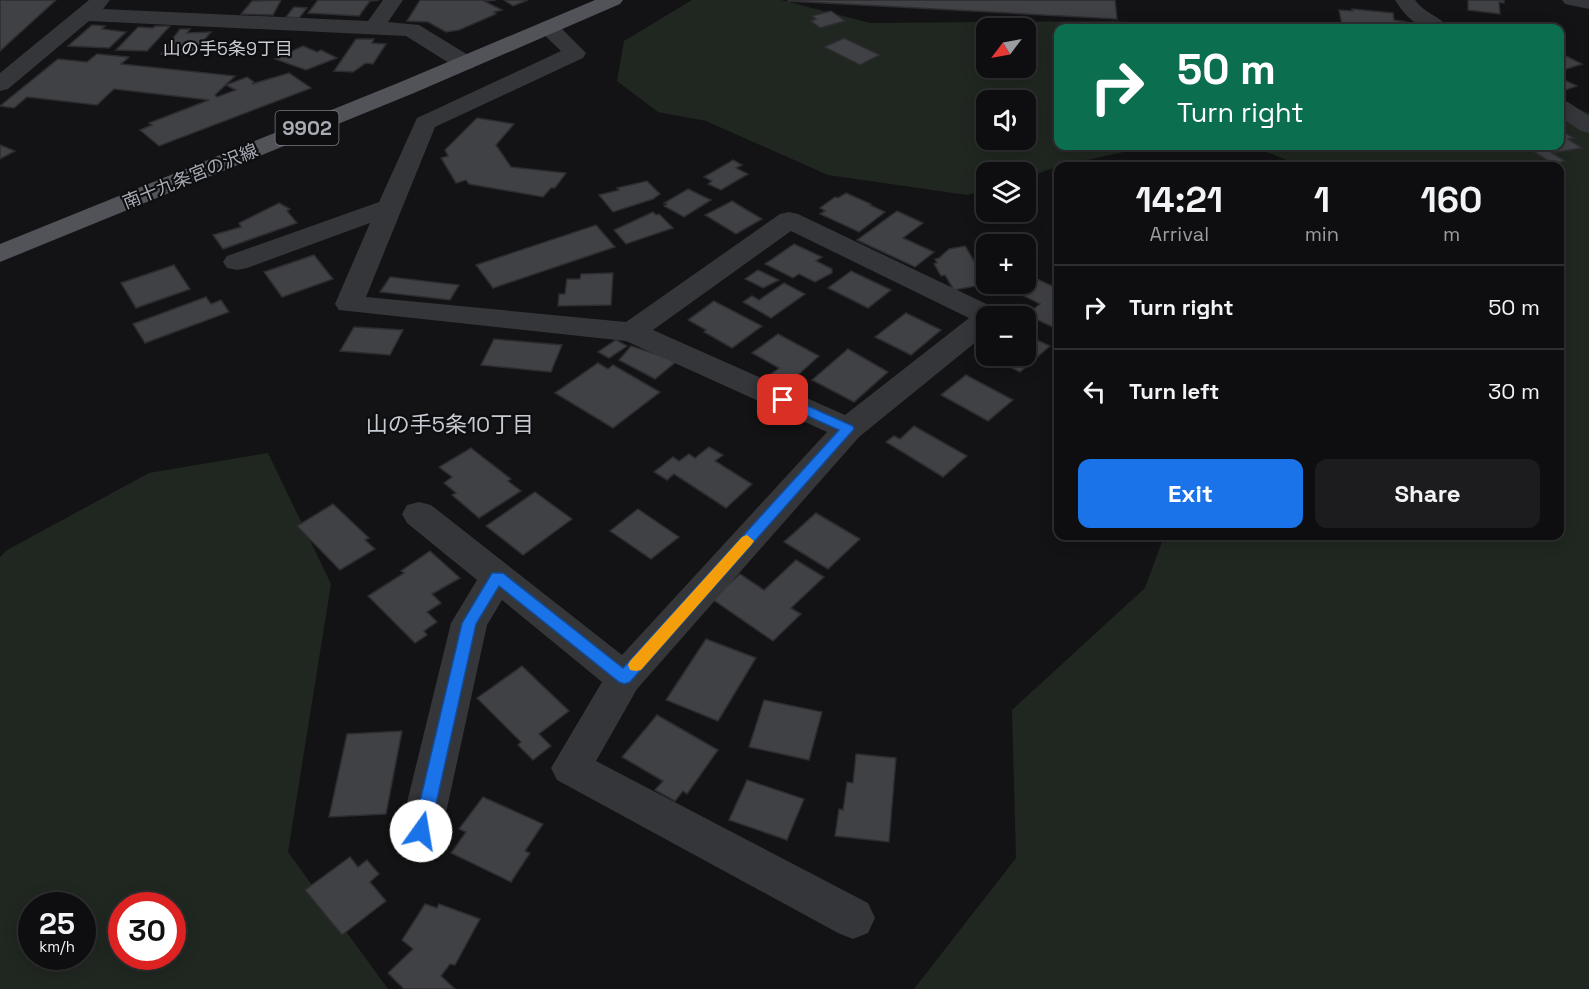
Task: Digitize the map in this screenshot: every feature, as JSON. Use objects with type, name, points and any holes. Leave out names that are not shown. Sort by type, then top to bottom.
[{"type":"main road","name":"南十九条宮の沢線","points":[[0,254],[613,0]]},
{"type":"street","points":[[0,84],[102,0]]},
{"type":"street","points":[[374,28],[393,0]]},
{"type":"street","points":[[1405,0],[1413,12],[1432,24]]},
{"type":"street","points":[[1572,0],[1589,3]]},
{"type":"street","points":[[84,14],[411,30],[465,63]]},
{"type":"street","points":[[548,28],[575,53],[425,123],[349,304],[632,332],[848,429]]},
{"type":"street","points":[[1564,110],[1589,126]]},
{"type":"street","points":[[237,262],[390,207]]},
{"type":"street","points":[[632,332],[789,220],[976,311]]},
{"type":"street","points":[[853,918],[571,768],[624,678],[848,429],[976,327]]},
{"type":"street","points":[[419,514],[624,678]]},
{"type":"street","points":[[421,831],[469,623],[498,577]]},
{"type":"shaded area","points":[[692,0],[781,0],[870,23],[976,22],[976,78],[1036,78],[1036,22],[1117,21],[1150,24],[1054,24],[1054,150],[1133,150],[1078,162],[1054,162],[1054,168],[1036,174],[1036,162],[976,162],[976,192],[967,195],[828,175],[706,121],[658,112],[617,81],[624,41]]},
{"type":"shaded area","points":[[1564,104],[1589,113],[1589,989],[914,989],[1016,858],[1012,710],[1145,588],[1163,540],[1564,540],[1564,162],[1291,162],[1262,150],[1564,150]]},
{"type":"shaded area","points":[[268,453],[331,584],[288,852],[388,989],[0,989],[0,557],[7,550],[149,473]]},
{"type":"building","points":[[0,0],[56,0],[0,51]]},
{"type":"building","points":[[281,0],[273,15],[241,14],[252,1]]},
{"type":"building","points":[[318,0],[379,0],[370,1],[359,16],[308,13]]},
{"type":"building","points":[[420,0],[496,0],[484,1],[502,10],[459,30],[446,32],[428,22],[407,21]]},
{"type":"building","points":[[504,0],[528,0],[513,6]]},
{"type":"building","points":[[788,0],[1115,0],[1117,19],[788,1]]},
{"type":"building","points":[[1468,0],[1504,0],[1504,3],[1499,2],[1500,14],[1468,10]]},
{"type":"building","points":[[294,7],[307,8],[299,18],[286,17]]},
{"type":"building","points":[[1352,9],[1393,13],[1394,20],[1407,24],[1342,24],[1339,10],[1353,11]]},
{"type":"building","points":[[831,11],[845,21],[820,28],[811,21],[816,19],[812,16]]},
{"type":"building","points":[[92,25],[105,26],[102,29],[126,32],[109,48],[68,46]]},
{"type":"building","points":[[170,26],[147,51],[116,50],[138,27],[153,28]]},
{"type":"building","points":[[180,29],[190,29],[187,33],[211,32],[191,55],[161,54]]},
{"type":"building","points":[[844,38],[880,55],[860,65],[824,47]]},
{"type":"building","points":[[356,39],[374,39],[372,43],[386,44],[373,64],[366,63],[353,72],[334,71]]},
{"type":"building","points":[[303,46],[317,52],[321,50],[337,58],[306,70],[275,59]]},
{"type":"building","points":[[97,54],[129,57],[121,64],[235,76],[215,95],[217,97],[236,90],[226,85],[247,77],[254,82],[252,84],[289,73],[311,88],[159,146],[140,130],[152,125],[149,123],[209,100],[114,89],[97,105],[27,97],[14,108],[0,106],[58,59],[87,62]]},
{"type":"building","points":[[1564,55],[1582,64],[1564,70]]},
{"type":"building","points":[[1564,80],[1577,86],[1564,91]]},
{"type":"building","points":[[477,118],[514,124],[496,145],[511,167],[566,173],[555,188],[551,188],[543,197],[469,184],[466,180],[456,183],[441,158],[448,156],[445,150]]},
{"type":"building","points":[[1564,132],[1574,138],[1568,139],[1582,148],[1552,153],[1565,161],[1550,162],[1531,150],[1564,150]]},
{"type":"building","points":[[0,145],[15,151],[0,159]]},
{"type":"building","points":[[733,160],[742,165],[736,168],[748,174],[721,190],[708,184],[712,181],[704,177]]},
{"type":"building","points":[[647,181],[660,194],[653,199],[613,212],[599,195],[619,190],[617,188]]},
{"type":"building","points":[[688,189],[711,200],[684,217],[664,206],[667,204],[664,203]]},
{"type":"building","points":[[846,193],[885,212],[859,232],[820,214],[825,211],[820,208],[835,197],[838,198]]},
{"type":"building","points":[[732,201],[762,219],[736,234],[705,215]]},
{"type":"building","points":[[279,203],[290,209],[287,211],[297,223],[223,249],[213,235],[241,227],[239,223]]},
{"type":"building","points":[[897,211],[923,223],[903,238],[934,252],[915,267],[857,240]]},
{"type":"building","points":[[653,212],[656,215],[659,214],[673,228],[626,244],[614,230]]},
{"type":"building","points":[[596,225],[615,247],[493,288],[476,265]]},
{"type":"building","points":[[794,244],[822,257],[816,261],[832,269],[832,273],[815,282],[799,274],[793,278],[765,264]]},
{"type":"building","points":[[965,246],[976,264],[976,286],[954,290],[945,275],[941,276],[934,264],[937,263],[935,259],[949,249]]},
{"type":"building","points":[[314,255],[333,279],[282,297],[264,272]]},
{"type":"building","points":[[174,265],[190,289],[136,308],[121,283]]},
{"type":"building","points":[[758,270],[779,280],[763,288],[745,279]]},
{"type":"building","points":[[851,271],[891,290],[868,308],[828,288]]},
{"type":"building","points":[[613,273],[611,305],[558,306],[559,294],[565,294],[567,279],[580,279],[581,274]]},
{"type":"building","points":[[390,277],[459,285],[450,300],[380,292]]},
{"type":"building","points":[[1037,279],[1054,287],[1054,328],[1038,320],[1036,321],[1036,307],[1040,304],[1020,294],[1036,294]]},
{"type":"building","points":[[784,283],[805,294],[771,318],[743,302],[752,296],[759,300]]},
{"type":"building","points":[[206,297],[211,304],[221,300],[229,312],[145,343],[133,324]]},
{"type":"building","points":[[714,301],[762,326],[732,348],[688,320]]},
{"type":"building","points":[[906,313],[941,330],[911,355],[875,337]]},
{"type":"building","points":[[354,327],[403,330],[390,355],[340,351]]},
{"type":"building","points":[[778,334],[819,356],[789,383],[771,374],[779,368],[752,353]]},
{"type":"building","points":[[494,339],[562,345],[551,372],[481,365]]},
{"type":"building","points":[[616,340],[627,346],[609,358],[598,352]]},
{"type":"building","points":[[1036,340],[1050,346],[1036,358]]},
{"type":"building","points":[[631,346],[677,361],[655,379],[619,360]]},
{"type":"building","points":[[848,349],[888,372],[854,402],[812,380]]},
{"type":"building","points":[[598,363],[608,369],[613,365],[660,392],[613,428],[555,393]]},
{"type":"building","points":[[1008,366],[1027,366],[1020,372]]},
{"type":"building","points":[[966,375],[1013,400],[988,421],[941,395]]},
{"type":"building","points":[[914,426],[967,456],[943,477],[886,442],[894,436],[900,439]]},
{"type":"building","points":[[709,447],[723,455],[715,461],[752,484],[726,508],[674,474],[667,480],[654,472],[673,457],[679,461],[689,454],[695,458]]},
{"type":"building","points":[[471,448],[511,479],[508,481],[521,491],[479,518],[452,495],[456,493],[444,483],[452,477],[439,467]]},
{"type":"building","points":[[535,492],[572,519],[523,555],[486,526]]},
{"type":"building","points":[[333,504],[369,538],[365,540],[375,549],[340,570],[297,526]]},
{"type":"building","points":[[638,509],[679,537],[651,559],[610,531]]},
{"type":"building","points":[[816,513],[860,539],[828,569],[784,542]]},
{"type":"building","points":[[430,551],[460,578],[432,594],[441,603],[427,612],[437,622],[424,631],[427,635],[415,643],[368,596],[404,573],[401,571]]},
{"type":"building","points":[[796,560],[824,577],[791,608],[801,614],[773,641],[712,599],[740,574],[764,590]]},
{"type":"building","points":[[706,639],[756,658],[718,721],[666,700]]},
{"type":"building","points":[[522,666],[569,711],[539,734],[551,746],[533,760],[518,745],[521,742],[477,698]]},
{"type":"building","points":[[764,700],[822,712],[809,760],[749,747]]},
{"type":"building","points":[[657,715],[718,750],[687,794],[683,791],[675,801],[655,790],[663,781],[622,757]]},
{"type":"building","points":[[402,731],[386,814],[329,817],[347,734]]},
{"type":"building","points":[[856,754],[896,758],[889,842],[835,836],[839,809],[843,810],[847,782],[853,783]]},
{"type":"building","points":[[747,780],[804,799],[787,840],[729,820]]},
{"type":"building","points":[[483,797],[543,824],[525,851],[530,853],[511,882],[451,853],[466,832],[459,829]]},
{"type":"building","points":[[350,857],[358,867],[367,860],[379,874],[370,882],[386,901],[342,935],[305,890]]},
{"type":"building","points":[[425,904],[437,908],[439,904],[480,919],[455,965],[450,964],[441,976],[455,989],[404,989],[388,973],[413,949],[402,940]]},
{"type":"slow traffic","points":[[636,665],[747,541]]},
{"type":"district","name":"山の手5条9丁目","points":[[228,48]]},
{"type":"district","name":"山の手5条10丁目","points":[[450,424]]},
{"type":"route","points":[[421,831],[469,623],[498,577],[624,678],[848,429],[783,400]]}]
